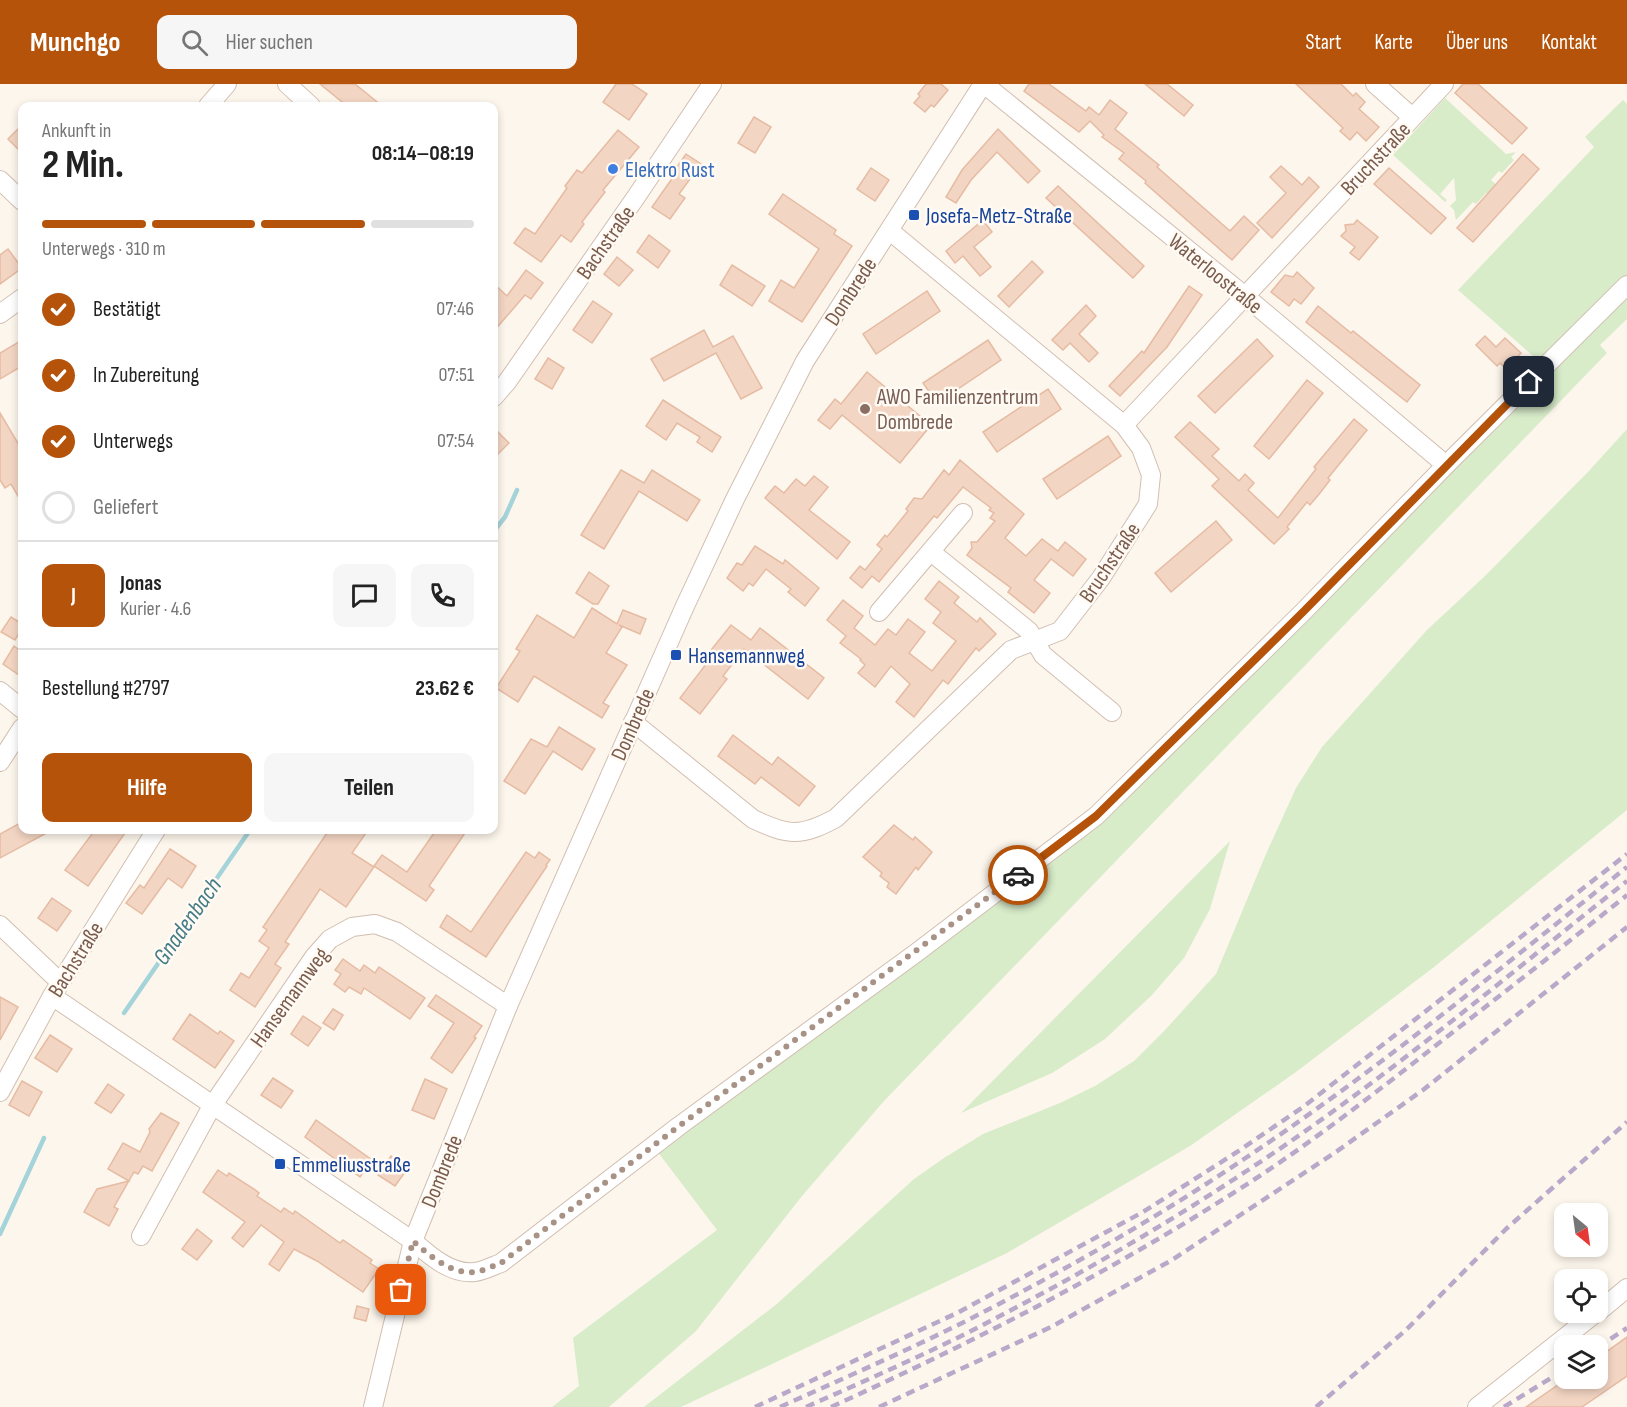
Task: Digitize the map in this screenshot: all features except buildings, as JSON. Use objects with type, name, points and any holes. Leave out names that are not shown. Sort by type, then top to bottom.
[{"type":"street","points":[[211,102],[227,84]]},
{"type":"street","points":[[287,84],[307,102]]},
{"type":"street","name":"Bachstraße","points":[[498,393],[630,207],[712,84]]},
{"type":"street","name":"Dombrede","points":[[373,1407],[413,1241],[508,1006],[633,722],[735,499],[804,361],[984,84]]},
{"type":"street","name":"Waterloostraße","points":[[984,84],[1245,296],[1446,465]]},
{"type":"street","points":[[1375,84],[1412,117]]},
{"type":"street","name":"Bruchstraße","points":[[633,722],[753,819],[774,830],[795,833],[815,829],[836,818],[1011,650],[1060,631],[1101,578],[1148,504],[1151,475],[1141,448],[1124,426],[1444,84]]},
{"type":"street","points":[[0,180],[18,197]]},
{"type":"street","points":[[890,231],[1124,426]]},
{"type":"street","points":[[0,925],[56,989],[213,1106],[413,1241],[431,1256],[455,1270],[474,1272],[501,1263],[679,1126],[1096,816],[1304,611],[1446,465],[1627,285]]},
{"type":"street","points":[[0,314],[18,301]]},
{"type":"street","points":[[879,612],[963,513]]},
{"type":"street","points":[[931,552],[1029,631],[1043,655],[1112,712]]},
{"type":"street","points":[[0,690],[18,706]]},
{"type":"street","points":[[0,762],[18,734]]},
{"type":"street","name":"Bachstraße","points":[[0,1092],[56,989],[153,834]]},
{"type":"street","name":"Hansemannweg","points":[[213,1106],[314,957],[330,939],[352,927],[375,924],[397,932],[508,1006]]},
{"type":"street","points":[[141,1236],[213,1106]]},
{"type":"street","points":[[1608,1303],[1627,1288]]},
{"type":"street","points":[[1477,1407],[1583,1323]]},
{"type":"green space","points":[[1445,98],[1506,154],[1516,152],[1511,157],[1514,160],[1502,173],[1499,171],[1491,180],[1499,187],[1491,196],[1486,193],[1476,204],[1473,202],[1456,220],[1454,210],[1450,206],[1456,200],[1454,178],[1440,194],[1447,200],[1445,202],[1393,155]]},
{"type":"green space","points":[[1623,100],[1627,104],[1627,277],[1541,363],[1458,290],[1594,147],[1585,137]]},
{"type":"green space","points":[[1627,296],[1627,319],[1600,345],[1607,353],[884,1101],[802,1196],[696,1331],[609,1407],[552,1407],[579,1386],[573,1338],[717,1230],[657,1151],[1096,816]]},
{"type":"green space","points":[[1627,429],[1627,810],[1434,967],[1296,1072],[1190,1146],[1007,1253],[681,1407],[644,1407],[778,1303],[914,1179],[983,1134],[1060,1103],[1095,1086],[1134,1061],[1216,974],[1296,788],[1322,747],[1427,630],[1485,576],[1587,473]]},
{"type":"green space","points":[[1230,841],[1210,909],[1184,958],[1152,995],[1105,1039],[1052,1073],[961,1113]]},
{"type":"waterway","name":"Gnadenbach","points":[[498,526],[505,517],[517,490]]},
{"type":"waterway","name":"Gnadenbach","points":[[124,1013],[247,834]]},
{"type":"waterway","name":"Gnadenbach","points":[[0,1234],[44,1138]]},
{"type":"railway","points":[[755,1407],[957,1313],[1143,1212],[1303,1107],[1627,854]]},
{"type":"railway","points":[[780,1407],[964,1322],[1107,1245],[1176,1203],[1343,1090],[1627,867]]},
{"type":"railway","points":[[806,1407],[967,1333],[1110,1256],[1180,1214],[1346,1102],[1488,993],[1627,881]]},
{"type":"railway","points":[[831,1407],[1048,1301],[1152,1242],[1255,1179],[1371,1096],[1627,895]]},
{"type":"railway","points":[[879,1407],[1051,1327],[1172,1260],[1333,1154],[1423,1090],[1627,927]]},
{"type":"railway","points":[[1316,1407],[1406,1330],[1506,1229],[1627,1122]]},
{"type":"railway","points":[[1608,1340],[1627,1328]]},
{"type":"railway","points":[[1504,1407],[1554,1376]]},
{"type":"way so far","points":[[401,1290],[413,1241],[431,1256],[455,1270],[474,1272],[501,1263],[679,1126],[1018,875]]},
{"type":"place","name":"Elektro Rust","points":[[613,169]]},
{"type":"place","name":"Josefa-Metz-Straße","points":[[914,215]]},
{"type":"place","name":"AWO Familienzentrum Dombrede","points":[[865,409]]},
{"type":"place","name":"Hansemannweg","points":[[676,655]]},
{"type":"place","name":"Emmeliusstraße","points":[[280,1164]]},
{"type":"route","points":[[1018,875],[1096,816],[1304,611],[1529,382]]}]
